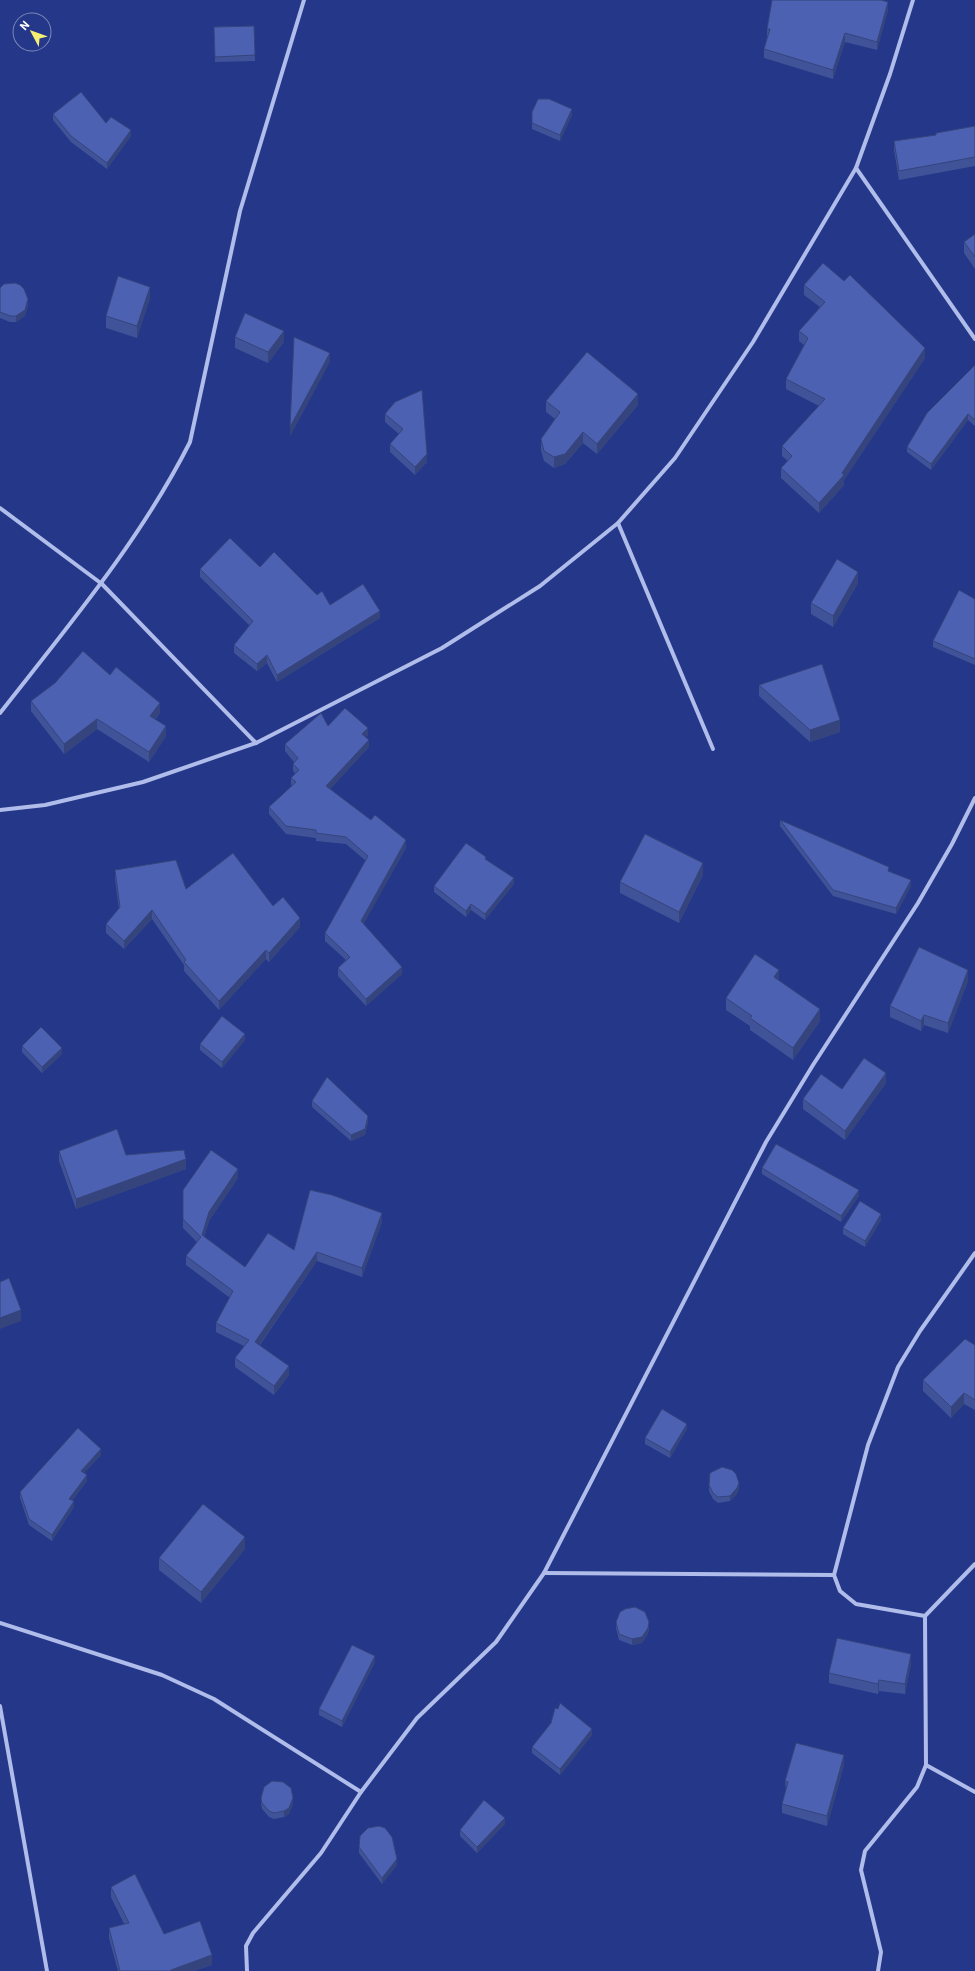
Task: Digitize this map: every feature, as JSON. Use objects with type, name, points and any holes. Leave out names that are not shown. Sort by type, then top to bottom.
[{"type":"street","points":[[0,713],[102,584],[174,474],[190,442],[240,211],[304,0]]},
{"type":"street","points":[[0,810],[45,805],[143,782],[256,743],[442,648],[540,586],[618,523],[675,458],[754,342],[856,168],[890,74],[913,0]]},
{"type":"street","points":[[856,168],[975,339]]},
{"type":"street","points":[[0,508],[102,584],[256,743]]},
{"type":"street","points":[[618,523],[713,749]]},
{"type":"street","points":[[247,1971],[246,1946],[253,1933],[321,1853],[361,1792],[417,1718],[496,1642],[544,1573],[766,1142],[813,1065],[918,903],[952,844],[975,798]]},
{"type":"street","points":[[924,1616],[856,1604],[840,1591],[834,1575],[868,1445],[898,1367],[920,1331],[975,1253]]},
{"type":"street","points":[[878,1971],[881,1952],[861,1870],[865,1851],[917,1787],[926,1766],[924,1616],[975,1564]]},
{"type":"street","points":[[544,1573],[834,1575]]},
{"type":"street","points":[[0,1623],[162,1675],[214,1699],[361,1792]]},
{"type":"street","points":[[0,1706],[47,1971]]},
{"type":"street","points":[[926,1766],[975,1792]]},
{"type":"building","points":[[772,0],[881,0],[888,2],[877,42],[845,33],[833,70],[764,49],[770,29],[767,29]]},
{"type":"building","points":[[254,26],[255,55],[215,57],[214,27]]},
{"type":"building","points":[[81,92],[106,123],[111,117],[131,130],[107,163],[71,136],[53,114]]},
{"type":"building","points":[[538,99],[549,99],[572,109],[560,135],[532,123],[532,112]]},
{"type":"building","points":[[975,126],[975,157],[899,171],[894,141],[936,135],[936,133]]},
{"type":"building","points":[[975,234],[975,257],[964,242]]},
{"type":"building","points":[[823,263],[844,281],[850,275],[925,348],[842,473],[844,475],[819,503],[781,468],[792,456],[782,446],[825,399],[786,379],[808,338],[799,331],[825,302],[804,285]]},
{"type":"building","points":[[118,276],[150,287],[137,326],[106,316]]},
{"type":"building","points":[[15,283],[24,289],[28,299],[25,310],[16,316],[10,316],[0,312],[0,288],[4,284]]},
{"type":"building","points":[[245,313],[284,331],[268,352],[235,337]]},
{"type":"building","points":[[294,337],[330,353],[290,427]]},
{"type":"building","points":[[587,352],[638,394],[597,444],[583,432],[565,454],[554,457],[544,451],[541,439],[560,412],[546,401]]},
{"type":"building","points":[[975,365],[975,420],[968,414],[931,464],[907,447],[927,413]]},
{"type":"building","points":[[422,390],[427,454],[415,467],[390,444],[403,429],[385,414],[395,402]]},
{"type":"building","points":[[230,538],[260,567],[274,552],[317,595],[322,591],[330,605],[363,584],[380,611],[277,675],[267,655],[257,664],[234,645],[253,621],[200,569]]},
{"type":"building","points":[[837,559],[858,572],[833,616],[811,603]]},
{"type":"building","points":[[959,590],[975,599],[975,659],[933,641]]},
{"type":"building","points":[[83,651],[110,675],[116,667],[160,703],[150,716],[166,726],[149,752],[97,719],[64,744],[31,701],[55,683]]},
{"type":"building","points":[[822,664],[840,720],[810,730],[759,685]]},
{"type":"building","points":[[345,708],[368,728],[362,734],[369,740],[326,786],[371,820],[375,815],[406,840],[361,921],[402,967],[366,999],[338,968],[350,957],[325,933],[368,856],[346,837],[316,833],[316,830],[286,826],[269,807],[296,782],[291,778],[299,770],[293,764],[298,758],[285,744],[321,713],[328,726]]},
{"type":"building","points":[[780,820],[889,867],[888,871],[911,880],[896,908],[833,890]]},
{"type":"building","points":[[645,834],[703,863],[679,912],[620,882]]},
{"type":"building","points":[[466,843],[486,857],[485,859],[514,878],[485,914],[471,904],[466,911],[434,886]]},
{"type":"building","points":[[233,853],[273,906],[283,897],[300,918],[269,953],[266,950],[219,1001],[184,962],[186,960],[152,910],[124,941],[106,924],[120,907],[115,870],[176,860],[186,889]]},
{"type":"building","points":[[919,947],[968,970],[948,1023],[924,1015],[921,1021],[890,1006]]},
{"type":"building","points":[[755,954],[779,970],[774,977],[820,1009],[793,1048],[750,1018],[752,1016],[726,998]]},
{"type":"building","points":[[222,1016],[245,1034],[222,1062],[200,1044]]},
{"type":"building","points":[[41,1027],[62,1048],[42,1067],[22,1046]]},
{"type":"building","points":[[864,1058],[886,1073],[845,1131],[803,1099],[821,1074],[842,1089]]},
{"type":"building","points":[[327,1077],[368,1116],[365,1129],[351,1135],[312,1101]]},
{"type":"building","points":[[117,1129],[126,1155],[184,1150],[186,1159],[76,1199],[59,1151]]},
{"type":"building","points":[[776,1144],[859,1190],[841,1216],[762,1168]]},
{"type":"building","points":[[211,1150],[238,1169],[209,1212],[202,1235],[245,1267],[268,1233],[294,1250],[310,1190],[332,1195],[382,1213],[362,1268],[317,1252],[255,1342],[289,1366],[274,1386],[235,1358],[249,1340],[216,1323],[233,1291],[186,1256],[201,1237],[183,1219],[183,1190]]},
{"type":"building","points":[[860,1201],[881,1214],[865,1241],[843,1228]]},
{"type":"building","points":[[9,1278],[21,1310],[0,1318],[0,1282]]},
{"type":"building","points":[[965,1339],[975,1345],[975,1400],[964,1393],[951,1407],[923,1380]]},
{"type":"building","points":[[662,1409],[687,1424],[670,1452],[645,1438]]},
{"type":"building","points":[[78,1428],[101,1449],[81,1471],[87,1475],[69,1499],[74,1501],[52,1535],[29,1519],[20,1492]]},
{"type":"building","points":[[722,1467],[732,1470],[736,1474],[739,1483],[737,1488],[730,1496],[718,1497],[713,1493],[709,1485],[710,1473]]},
{"type":"building","points":[[203,1504],[245,1537],[201,1592],[159,1558]]},
{"type":"building","points":[[635,1607],[645,1612],[649,1622],[648,1628],[642,1637],[632,1639],[619,1634],[616,1622],[620,1612],[625,1609]]},
{"type":"building","points":[[837,1638],[911,1654],[905,1684],[879,1680],[878,1684],[829,1673]]},
{"type":"building","points":[[352,1645],[375,1656],[342,1721],[319,1709]]},
{"type":"building","points":[[560,1703],[592,1729],[560,1769],[532,1747],[551,1723],[555,1708],[558,1709]]},
{"type":"building","points":[[796,1743],[844,1755],[827,1816],[782,1804],[788,1782],[785,1781]]},
{"type":"building","points":[[272,1781],[283,1782],[291,1788],[293,1798],[289,1808],[284,1811],[274,1813],[269,1811],[262,1803],[261,1798],[264,1787]]},
{"type":"building","points":[[484,1800],[505,1818],[477,1847],[460,1830]]},
{"type":"building","points":[[379,1826],[385,1828],[392,1837],[397,1859],[382,1878],[359,1847],[360,1836],[368,1828]]},
{"type":"building","points":[[135,1874],[164,1934],[200,1921],[212,1955],[171,1971],[120,1971],[109,1928],[129,1923],[111,1887]]}]
